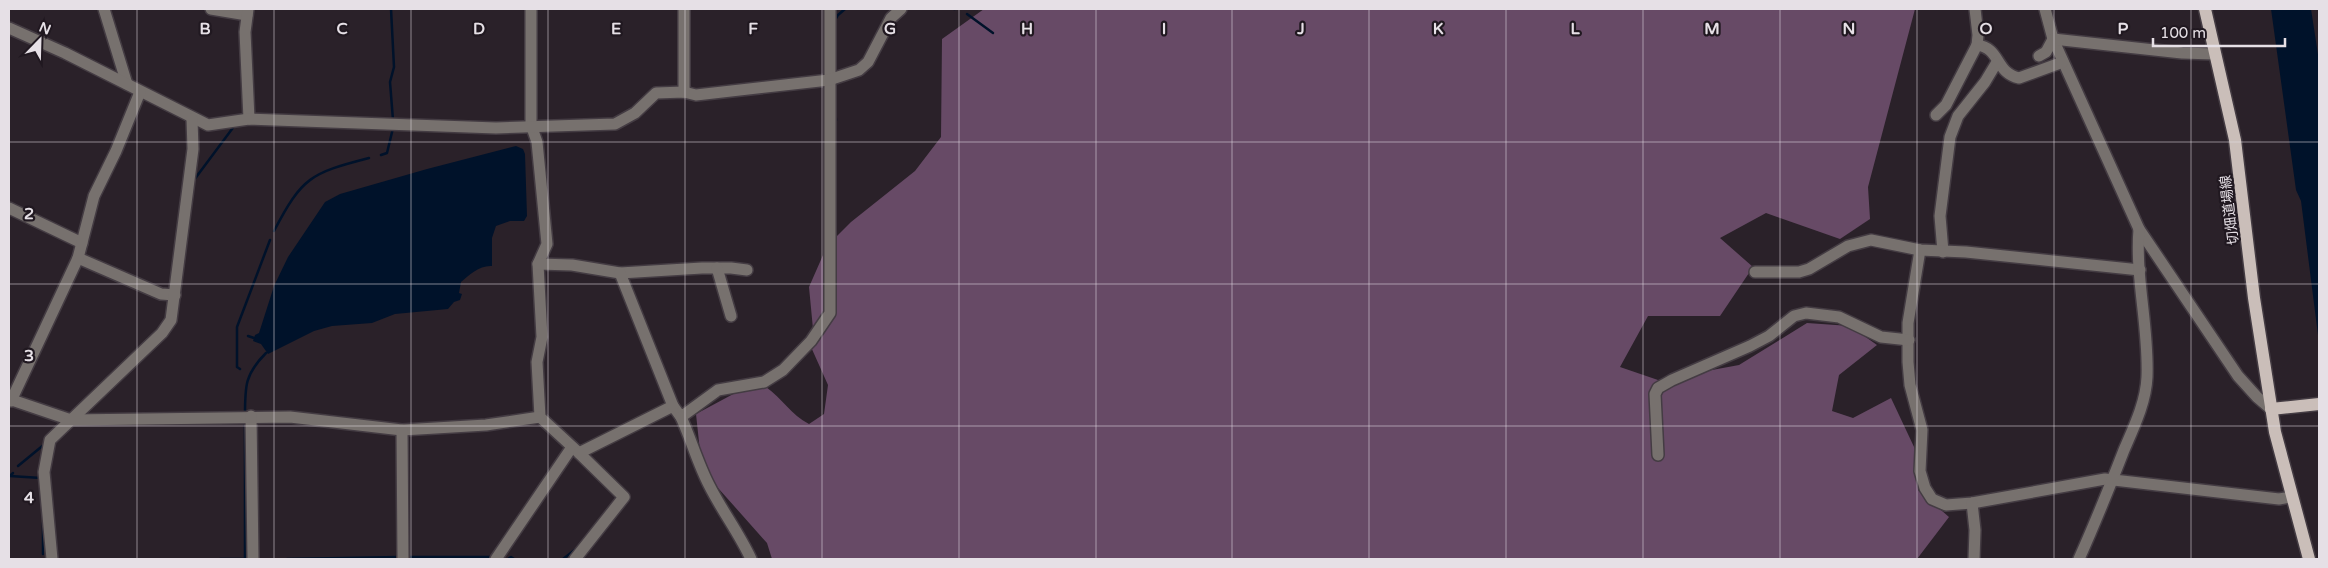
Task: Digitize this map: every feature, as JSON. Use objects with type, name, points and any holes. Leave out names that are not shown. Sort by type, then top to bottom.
[{"type":"main road","name":"切畑道場線","points":[[2204,9],[2235,140],[2271,409],[2308,559]]},
{"type":"main road","points":[[2271,409],[2319,404]]},
{"type":"street","points":[[104,9],[128,84]]},
{"type":"street","points":[[211,9],[246,13],[249,119]]},
{"type":"street","points":[[531,9],[531,125],[537,142],[547,244],[538,264],[542,337],[537,362],[540,417],[624,497],[576,559]]},
{"type":"street","points":[[684,9],[684,92]]},
{"type":"street","points":[[681,417],[718,390],[764,382],[783,370],[811,341],[830,313],[830,9]]},
{"type":"street","points":[[9,28],[65,53],[128,84],[192,119],[208,125],[249,119],[496,128],[531,125],[615,124],[635,113],[656,93],[684,92],[696,96],[829,80],[859,70],[868,62],[890,18],[901,9]]},
{"type":"street","points":[[1936,115],[1946,105],[1977,45],[1978,35],[1975,9]]},
{"type":"street","points":[[2045,9],[2053,39],[2139,229],[2238,376],[2256,397],[2271,409]]},
{"type":"street","points":[[2053,39],[2182,53],[2214,54]]},
{"type":"street","points":[[2039,56],[2046,52],[2053,39]]},
{"type":"street","points":[[1977,45],[1989,49],[1995,54],[1997,62],[2004,72],[2019,78],[2063,62]]},
{"type":"street","points":[[1943,252],[1940,216],[1950,137],[1958,116],[1985,82],[1997,62]]},
{"type":"street","points":[[140,92],[116,151],[94,196],[78,258],[10,400],[71,420],[251,416],[290,417],[402,430],[486,425],[540,417]]},
{"type":"street","points":[[52,559],[44,472],[49,442],[162,333],[171,320],[172,295],[193,149],[192,119]]},
{"type":"street","points":[[9,208],[82,243]]},
{"type":"street","points":[[2079,559],[2135,423],[2147,378],[2146,327],[2138,249],[2139,229]]},
{"type":"street","points":[[1755,272],[1799,272],[1809,269],[1848,246],[1871,240],[1920,250],[1966,252],[2140,270]]},
{"type":"street","points":[[1920,250],[1908,323],[1910,385],[1922,430],[1920,460],[1925,488],[1932,498],[1946,505],[1972,503],[2098,480],[2113,479],[2279,499],[2291,496]]},
{"type":"street","points":[[78,258],[161,294],[172,295]]},
{"type":"street","points":[[538,264],[572,265],[620,273],[717,268],[746,270]]},
{"type":"street","points":[[717,268],[731,316]]},
{"type":"street","points":[[620,273],[673,406],[681,417],[708,483],[720,506],[741,538],[751,559]]},
{"type":"street","points":[[1658,455],[1655,394],[1658,388],[1769,336],[1794,316],[1806,313],[1838,317],[1881,337],[1909,340]]},
{"type":"street","points":[[496,559],[575,450],[673,406]]},
{"type":"street","points":[[251,416],[253,559]]},
{"type":"street","points":[[402,430],[402,559]]},
{"type":"street","points":[[1972,503],[1975,530],[1974,559]]},
{"type":"shaded area","points":[[984,9],[1915,9],[1868,187],[1870,219],[1840,239],[1766,213],[1720,238],[1753,267],[1720,316],[1648,316],[1620,367],[1658,380],[1739,365],[1807,323],[1850,326],[1877,345],[1839,375],[1832,411],[1853,418],[1891,398],[1915,449],[1918,490],[1949,517],[1917,559],[772,559],[767,543],[702,470],[696,414],[737,392],[766,387],[797,416],[809,424],[824,414],[828,385],[811,347],[813,329],[809,287],[827,246],[851,222],[915,171],[941,137],[942,39]]},
{"type":"water","points":[[2271,9],[2311,9],[2319,61],[2319,343],[2301,201],[2296,190]]},
{"type":"water","points":[[516,146],[523,149],[525,154],[527,216],[524,221],[510,221],[496,226],[492,238],[492,266],[479,269],[461,282],[459,293],[462,294],[460,300],[454,302],[448,309],[395,314],[372,323],[332,326],[314,331],[268,354],[261,344],[253,341],[255,335],[259,333],[274,286],[288,257],[325,202],[340,194]]},
{"type":"waterway","points":[[391,9],[394,67],[390,82],[393,120]]},
{"type":"waterway","points":[[834,22],[845,9]]},
{"type":"waterway","points":[[967,14],[993,33]]},
{"type":"waterway","points":[[834,123],[836,120],[835,109]]},
{"type":"waterway","points":[[194,180],[235,125]]},
{"type":"waterway","points":[[381,155],[387,153],[393,128]]},
{"type":"waterway","points":[[274,231],[292,199],[310,180],[334,168],[369,158]]},
{"type":"waterway","points":[[240,369],[237,367],[237,327],[270,240]]},
{"type":"waterway","points":[[248,336],[254,338]]},
{"type":"waterway","points":[[245,414],[245,396],[250,374],[266,353]]},
{"type":"waterway","points":[[220,559],[245,559],[245,420]]},
{"type":"waterway","points":[[18,466],[46,443]]},
{"type":"waterway","points":[[13,473],[10,476],[41,478]]},
{"type":"waterway","points":[[43,523],[43,554]]},
{"type":"waterway","points":[[563,559],[576,549]]},
{"type":"waterway","points":[[287,559],[399,557]]},
{"type":"waterway","points":[[407,557],[494,557]]},
{"type":"waterway","points":[[508,559],[511,557],[514,559]]}]
